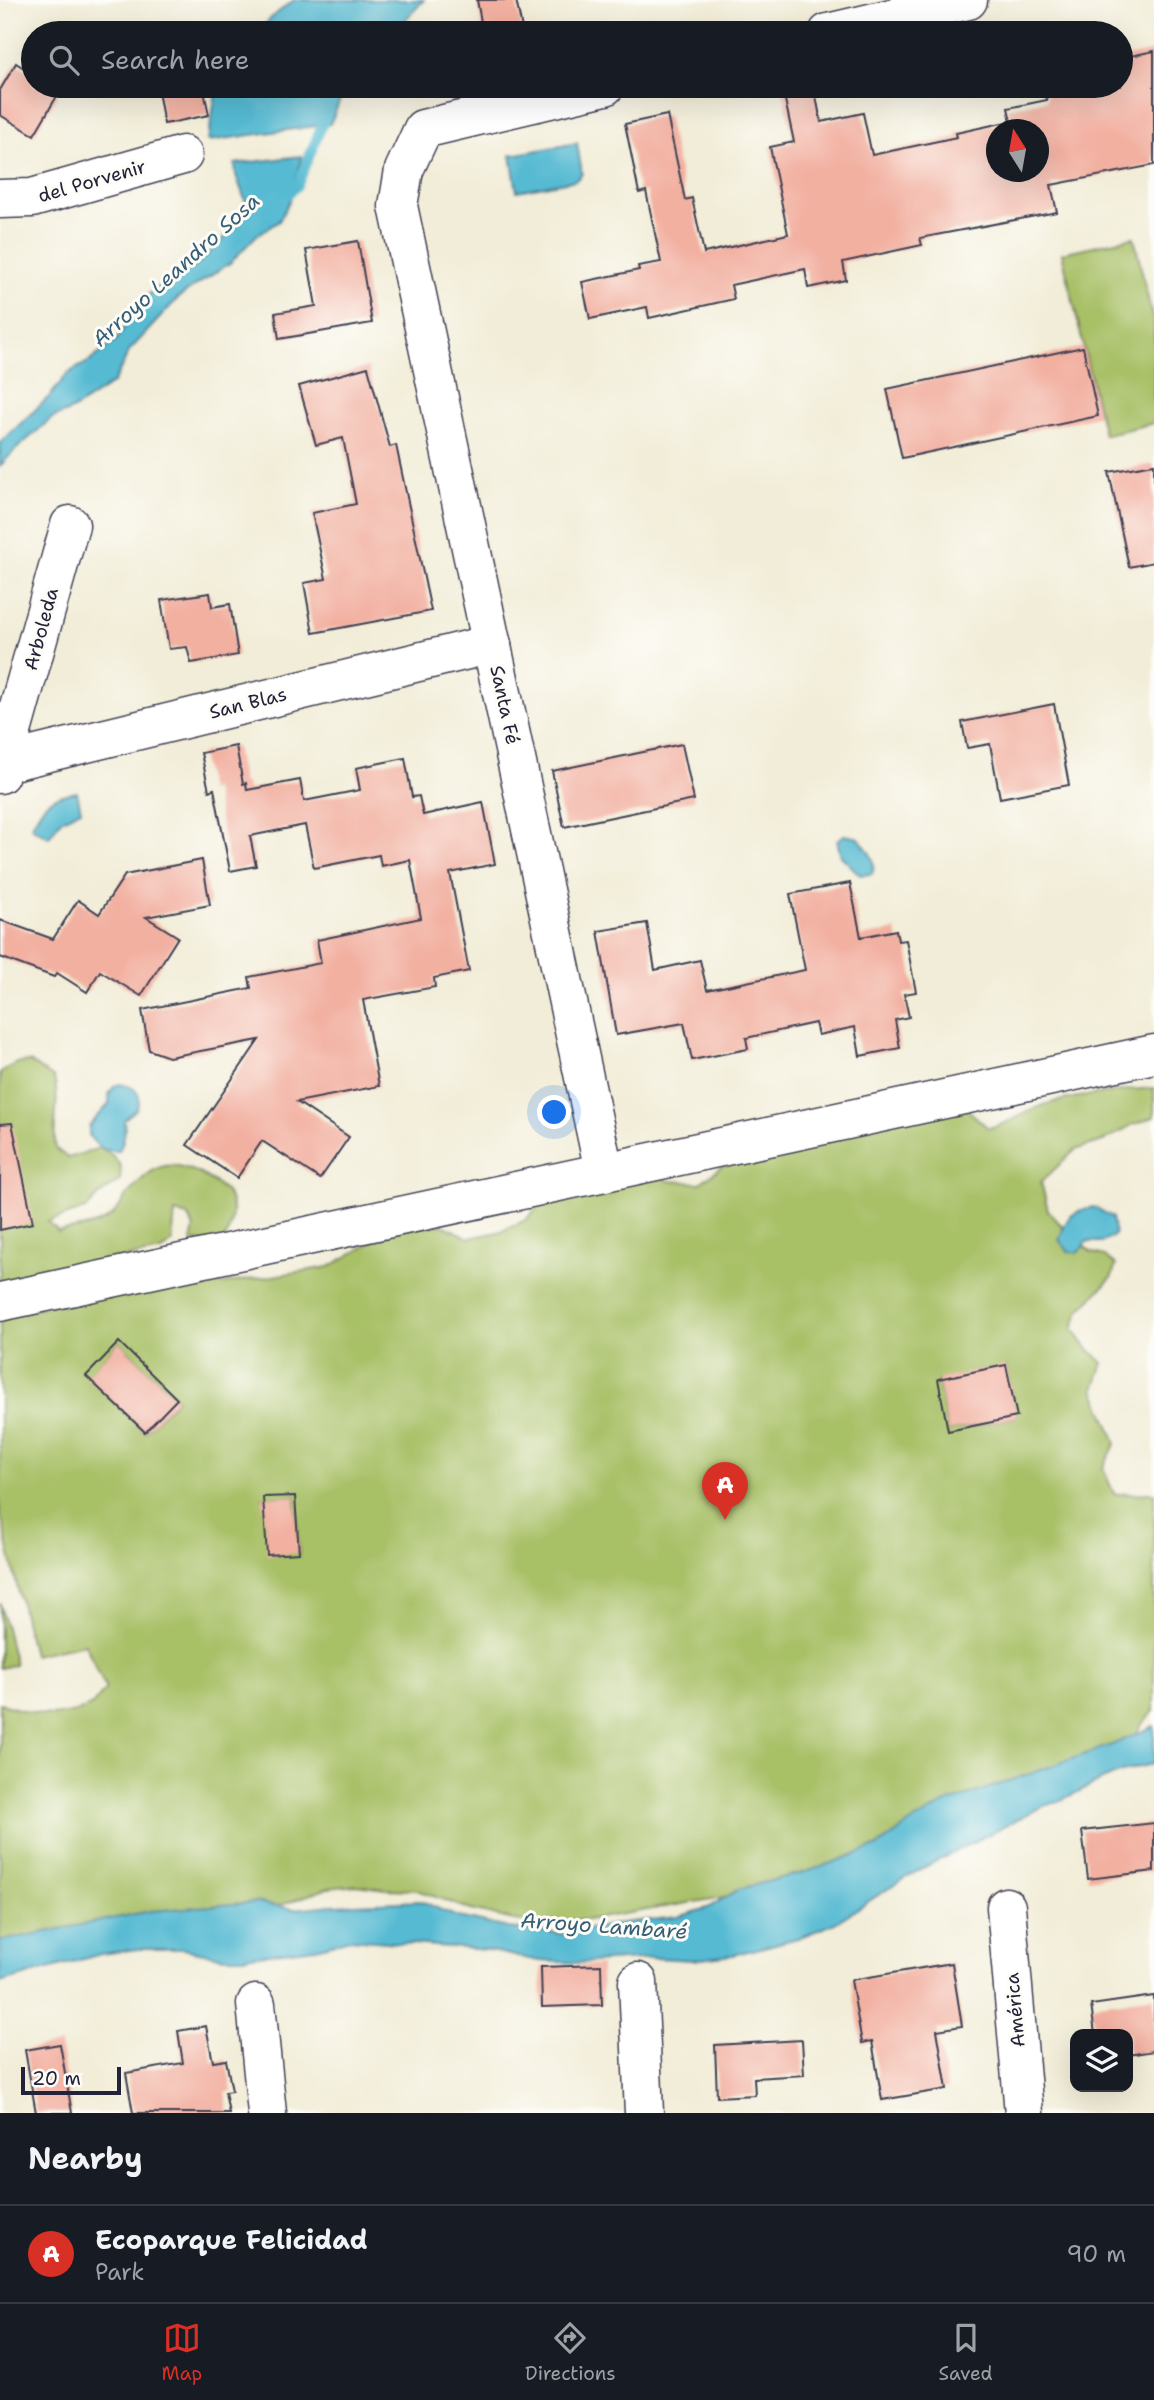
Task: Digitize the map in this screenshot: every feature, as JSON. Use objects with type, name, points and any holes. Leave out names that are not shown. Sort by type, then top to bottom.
[{"type":"street","points":[[879,21],[968,0]]},
{"type":"street","name":"Santa Fé","points":[[554,98],[423,129],[404,170],[398,206],[604,1171]]},
{"type":"street","name":"del Porvenir","points":[[0,200],[32,198],[183,155]]},
{"type":"street","name":"Arboleda","points":[[2,768],[70,525]]},
{"type":"street","name":"San Blas","points":[[2,768],[492,644]]},
{"type":"street","points":[[0,1302],[1154,1054]]},
{"type":"street","name":"América","points":[[1006,1908],[1024,2113]]},
{"type":"street","points":[[638,1982],[644,2113]]},
{"type":"street","points":[[256,2004],[267,2113]]},
{"type":"green space","points":[[1134,237],[1154,325],[1154,423],[1104,435],[1062,253]]},
{"type":"green space","points":[[30,1062],[54,1078],[57,1096],[56,1149],[68,1158],[99,1148],[112,1155],[121,1166],[120,1180],[97,1197],[88,1208],[48,1222],[58,1232],[102,1222],[116,1212],[126,1196],[143,1178],[168,1165],[188,1168],[206,1177],[228,1195],[232,1215],[223,1244],[191,1241],[194,1228],[188,1216],[175,1212],[172,1242],[162,1251],[71,1267],[45,1281],[0,1292],[0,1073],[17,1063]]},
{"type":"green space","points":[[1154,1088],[1154,1117],[1132,1125],[1106,1140],[1075,1150],[1041,1182],[1048,1210],[1067,1232],[1091,1252],[1104,1256],[1116,1265],[1111,1278],[1080,1310],[1073,1328],[1082,1342],[1103,1363],[1094,1389],[1116,1443],[1103,1468],[1114,1494],[1154,1493],[1154,1711],[1141,1725],[1128,1748],[891,1848],[736,1895],[587,1920],[527,1923],[471,1910],[417,1890],[357,1885],[328,1888],[275,1907],[0,1953],[0,1703],[34,1713],[58,1715],[91,1705],[106,1688],[85,1644],[33,1655],[0,1512],[0,1317],[175,1276],[222,1284],[329,1267],[398,1227],[443,1225],[469,1238],[499,1232],[526,1220],[545,1198],[657,1173],[669,1181],[700,1183],[763,1135],[966,1108],[988,1128],[1050,1103],[1088,1095]],"holes":[[[119,1342],[177,1399],[145,1432],[87,1376]],[[1006,1366],[1016,1417],[948,1431],[938,1380]],[[295,1496],[299,1553],[263,1498]]]},
{"type":"green space","points":[[0,1603],[15,1665],[0,1668]]},
{"type":"water","points":[[294,0],[424,0],[404,21],[268,21]]},
{"type":"water","points":[[215,98],[341,98],[330,124],[208,141]]},
{"type":"water","points":[[577,143],[582,174],[576,180],[517,191],[511,155]]},
{"type":"water","points":[[302,156],[290,200],[279,221],[256,236],[230,263],[179,297],[130,350],[113,383],[72,410],[52,418],[0,466],[0,443],[50,396],[68,373],[90,361],[117,339],[140,302],[157,287],[196,266],[244,218],[245,200],[235,164]]},
{"type":"water","points":[[77,792],[81,810],[61,820],[49,837],[31,827],[53,798]]},
{"type":"water","points":[[844,835],[859,838],[873,859],[872,874],[860,875],[841,856],[837,841]]},
{"type":"water","points":[[120,1084],[136,1091],[139,1103],[124,1120],[124,1136],[119,1151],[109,1151],[98,1146],[89,1136],[89,1126],[109,1104],[109,1094],[114,1086]]},
{"type":"water","points":[[1094,1207],[1112,1217],[1115,1235],[1103,1242],[1086,1242],[1078,1253],[1068,1251],[1059,1240],[1064,1226],[1074,1214]]},
{"type":"water","points":[[1154,1726],[1154,1764],[1113,1775],[1043,1806],[908,1876],[833,1924],[798,1938],[733,1955],[692,1960],[656,1958],[577,1963],[539,1961],[486,1950],[350,1939],[316,1948],[242,1957],[225,1957],[183,1949],[138,1949],[101,1954],[0,1983],[0,1941],[150,1911],[256,1902],[294,1909],[421,1901],[455,1916],[508,1928],[564,1934],[621,1923],[678,1917],[710,1907],[739,1889],[809,1871],[878,1846],[907,1825],[944,1804],[1114,1744]]},
{"type":"building","points":[[477,0],[516,0],[520,21],[481,21]]},
{"type":"building","points":[[1154,51],[1154,165],[1051,185],[1057,212],[920,238],[922,245],[843,262],[846,280],[808,288],[805,269],[731,285],[734,299],[649,318],[647,307],[590,319],[582,282],[639,270],[638,266],[661,262],[646,191],[639,193],[625,124],[667,115],[685,200],[692,198],[704,253],[788,234],[770,147],[794,142],[785,98],[816,98],[821,122],[863,113],[872,155],[957,137],[956,133],[986,126],[986,182],[1049,182],[1049,119],[1011,119],[1008,108],[1047,98],[1133,98],[1133,55]]},
{"type":"building","points":[[16,63],[21,66],[21,98],[56,98],[34,135],[0,115],[0,90]]},
{"type":"building","points":[[159,98],[205,98],[209,115],[164,124]]},
{"type":"building","points":[[358,241],[372,323],[279,339],[275,313],[316,306],[306,250]]},
{"type":"building","points":[[1083,347],[1098,416],[902,458],[887,389]]},
{"type":"building","points":[[368,367],[390,447],[396,445],[431,611],[313,633],[304,583],[326,579],[312,513],[356,504],[343,438],[316,445],[299,386]]},
{"type":"building","points":[[1154,464],[1154,562],[1129,567],[1109,472]]},
{"type":"building","points":[[210,593],[212,607],[230,604],[238,655],[191,663],[187,647],[169,649],[161,600]]},
{"type":"building","points":[[1054,704],[1069,785],[1000,798],[990,744],[967,748],[962,722]]},
{"type":"building","points":[[682,744],[694,800],[564,827],[552,771]]},
{"type":"building","points":[[236,746],[243,784],[246,783],[247,790],[300,780],[304,801],[360,790],[356,768],[405,758],[412,797],[419,796],[423,815],[483,802],[495,864],[450,873],[469,971],[434,978],[435,987],[363,1000],[379,1086],[297,1102],[349,1137],[320,1179],[262,1141],[237,1178],[187,1145],[259,1040],[169,1057],[149,1050],[142,1010],[251,988],[249,977],[321,963],[317,940],[421,918],[410,860],[381,866],[379,855],[314,868],[305,825],[250,836],[256,866],[230,871],[214,789],[209,791],[201,753]]},
{"type":"building","points":[[202,860],[210,905],[146,917],[178,937],[141,996],[100,971],[87,992],[57,973],[54,977],[0,957],[0,920],[53,939],[78,900],[99,914],[125,875]]},
{"type":"building","points":[[850,883],[861,937],[896,930],[898,941],[906,940],[916,992],[904,994],[909,1017],[895,1020],[900,1048],[860,1056],[855,1027],[818,1035],[815,1023],[746,1038],[748,1049],[692,1060],[684,1023],[616,1035],[598,931],[647,923],[655,970],[700,960],[707,990],[805,970],[790,894]]},
{"type":"building","points":[[12,1123],[33,1223],[0,1230],[0,1124]]},
{"type":"building","points":[[119,1342],[177,1399],[145,1432],[86,1376]]},
{"type":"building","points":[[1006,1365],[1017,1417],[948,1431],[938,1379]]},
{"type":"building","points":[[295,1496],[299,1553],[267,1555],[263,1497]]},
{"type":"building","points":[[1154,1823],[1154,1871],[1088,1879],[1082,1831]]},
{"type":"building","points":[[952,1963],[962,2026],[937,2030],[947,2089],[882,2100],[872,2041],[862,2043],[851,1980]]},
{"type":"building","points":[[601,1965],[602,2005],[542,2007],[541,1967]]},
{"type":"building","points":[[1154,1996],[1154,2051],[1133,2054],[1133,2029],[1094,2029],[1091,2005]]},
{"type":"building","points":[[206,2026],[213,2062],[226,2060],[232,2091],[225,2092],[229,2113],[133,2113],[126,2073],[183,2063],[178,2031]]},
{"type":"building","points":[[802,2040],[804,2075],[754,2078],[755,2095],[717,2097],[715,2045]]},
{"type":"building","points":[[60,2044],[72,2113],[36,2113],[25,2050]]},
{"type":"waterway","name":"Arroyo Leandro Sosa","points":[[283,198],[297,186],[327,113]]},
{"type":"place","name":"Ecoparque Felicidad","points":[[725,1520]]},
{"type":"water label","name":"Arroyo Lambaré","points":[[604,1926]]}]
